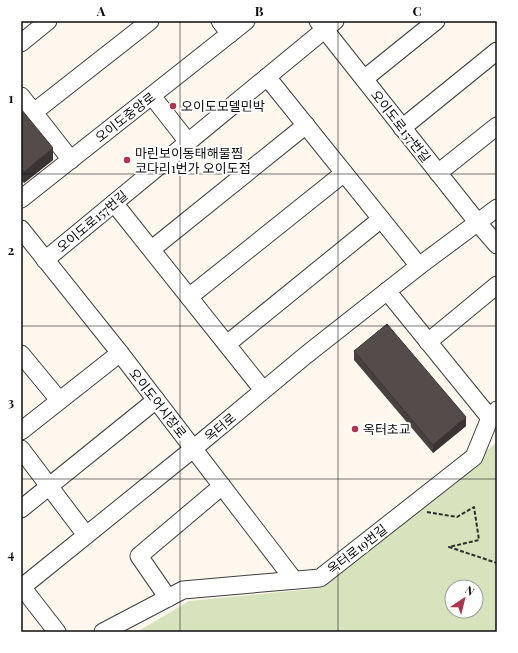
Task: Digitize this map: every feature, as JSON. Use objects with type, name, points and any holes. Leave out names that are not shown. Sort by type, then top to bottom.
[{"type":"street","points":[[21,43],[48,21]]},
{"type":"street","points":[[34,112],[150,21]]},
{"type":"street","name":"오이도중앙로","points":[[21,200],[152,96],[225,27],[246,21]]},
{"type":"street","points":[[364,79],[436,21]]},
{"type":"street","name":"오이도로157번길","points":[[45,260],[267,77],[326,24],[364,79],[478,223]]},
{"type":"street","points":[[402,128],[497,51]]},
{"type":"street","points":[[267,77],[419,266]]},
{"type":"street","points":[[21,96],[71,160]]},
{"type":"street","points":[[152,96],[188,142]]},
{"type":"street","points":[[152,249],[306,125]]},
{"type":"street","points":[[438,173],[497,126]]},
{"type":"street","points":[[189,297],[344,172]]},
{"type":"street","points":[[114,203],[263,390]]},
{"type":"street","name":"옥터로","points":[[21,588],[193,449],[263,390],[387,291],[497,208]]},
{"type":"street","points":[[226,344],[381,219]]},
{"type":"street","points":[[478,223],[497,245]]},
{"type":"street","name":"오이도어시장로","points":[[21,229],[120,353],[294,580]]},
{"type":"street","points":[[428,342],[497,285]]},
{"type":"street","points":[[387,291],[428,342],[493,414]]},
{"type":"street","points":[[21,431],[58,400],[120,353]]},
{"type":"street","points":[[21,354],[58,400]]},
{"type":"street","points":[[21,509],[156,400]]},
{"type":"street","name":"옥터로19번길","points":[[104,632],[183,590],[320,578],[474,457],[493,414]]},
{"type":"street","points":[[21,449],[86,535]]},
{"type":"street","points":[[168,598],[139,556],[222,486]]},
{"type":"street","points":[[21,588],[57,632]]},
{"type":"path","points":[[415,504],[426,512],[457,517],[474,507],[478,540],[449,547],[497,563]]},
{"type":"green space","points":[[497,442],[497,632],[137,632],[189,601],[322,588]]},
{"type":"building","points":[[21,109],[53,148],[24,172],[21,168]]},
{"type":"building","points":[[387,324],[466,417],[433,445],[354,351]]},
{"type":"place","name":"오이도모델민박","points":[[173,106]]},
{"type":"place","name":"마린보이동태해물찜 코다리1번가 오이도점","points":[[127,160]]},
{"type":"place","name":"옥터초교","points":[[355,429]]}]
